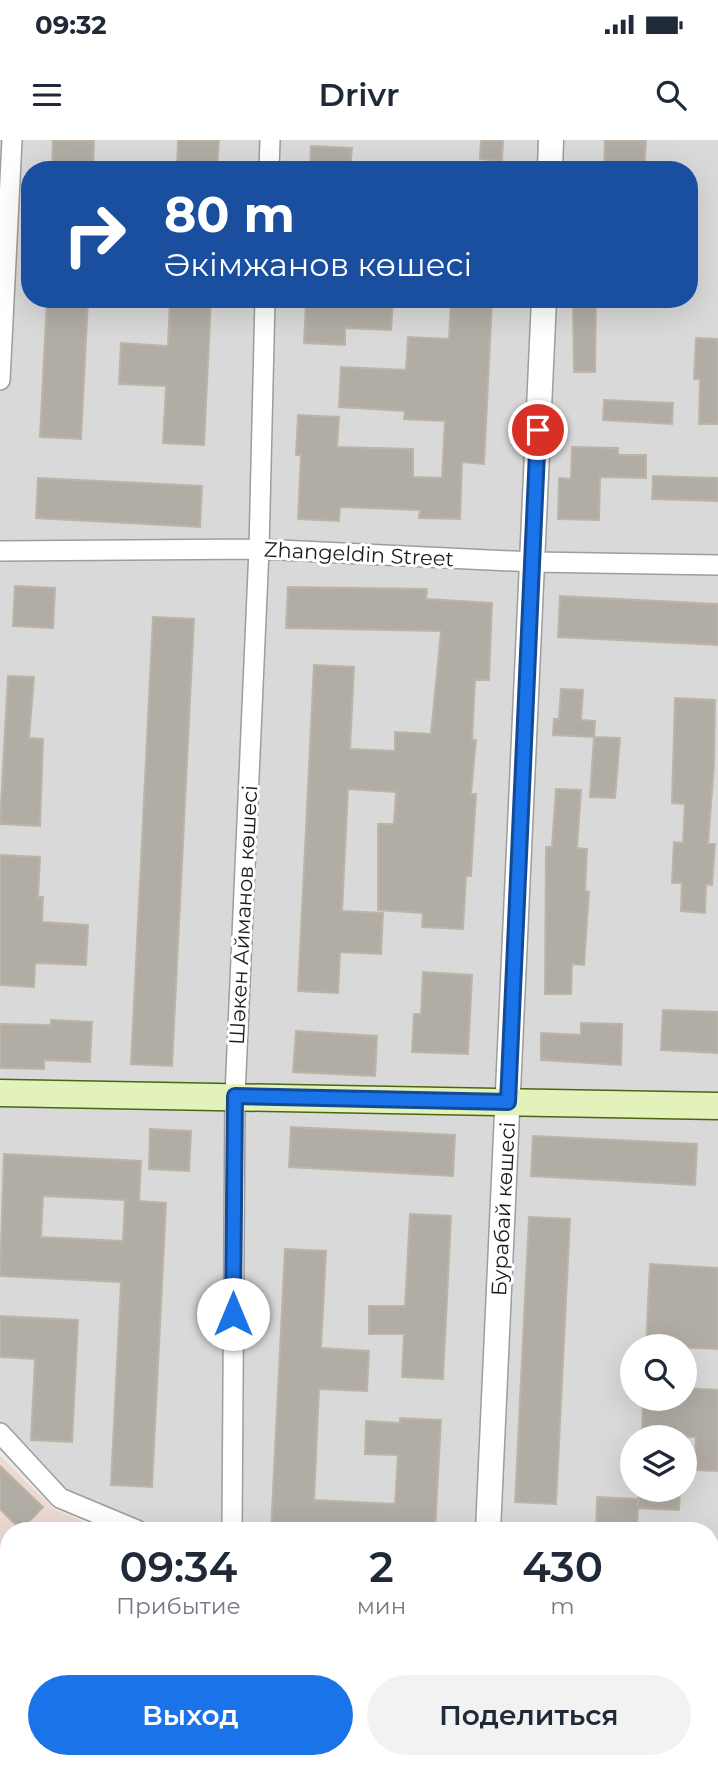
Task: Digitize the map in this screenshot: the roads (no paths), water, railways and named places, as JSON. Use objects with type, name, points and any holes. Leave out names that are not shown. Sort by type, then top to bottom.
[{"type":"main road","points":[[0,1093],[718,1106]]},
{"type":"street","points":[[0,380],[12,140]]},
{"type":"street","points":[[269,161],[270,140]]},
{"type":"street","points":[[550,161],[551,140]]},
{"type":"street","name":"Шәкен Айманов көшесі","points":[[232,1522],[235,1096],[259,549],[265,308]]},
{"type":"street","name":"Бурабай көшесі","points":[[488,1522],[544,308]]},
{"type":"street","name":"Zhangeldin Street","points":[[0,551],[259,549],[533,562],[718,565]]},
{"type":"street","points":[[0,1433],[60,1498],[117,1522]]}]
